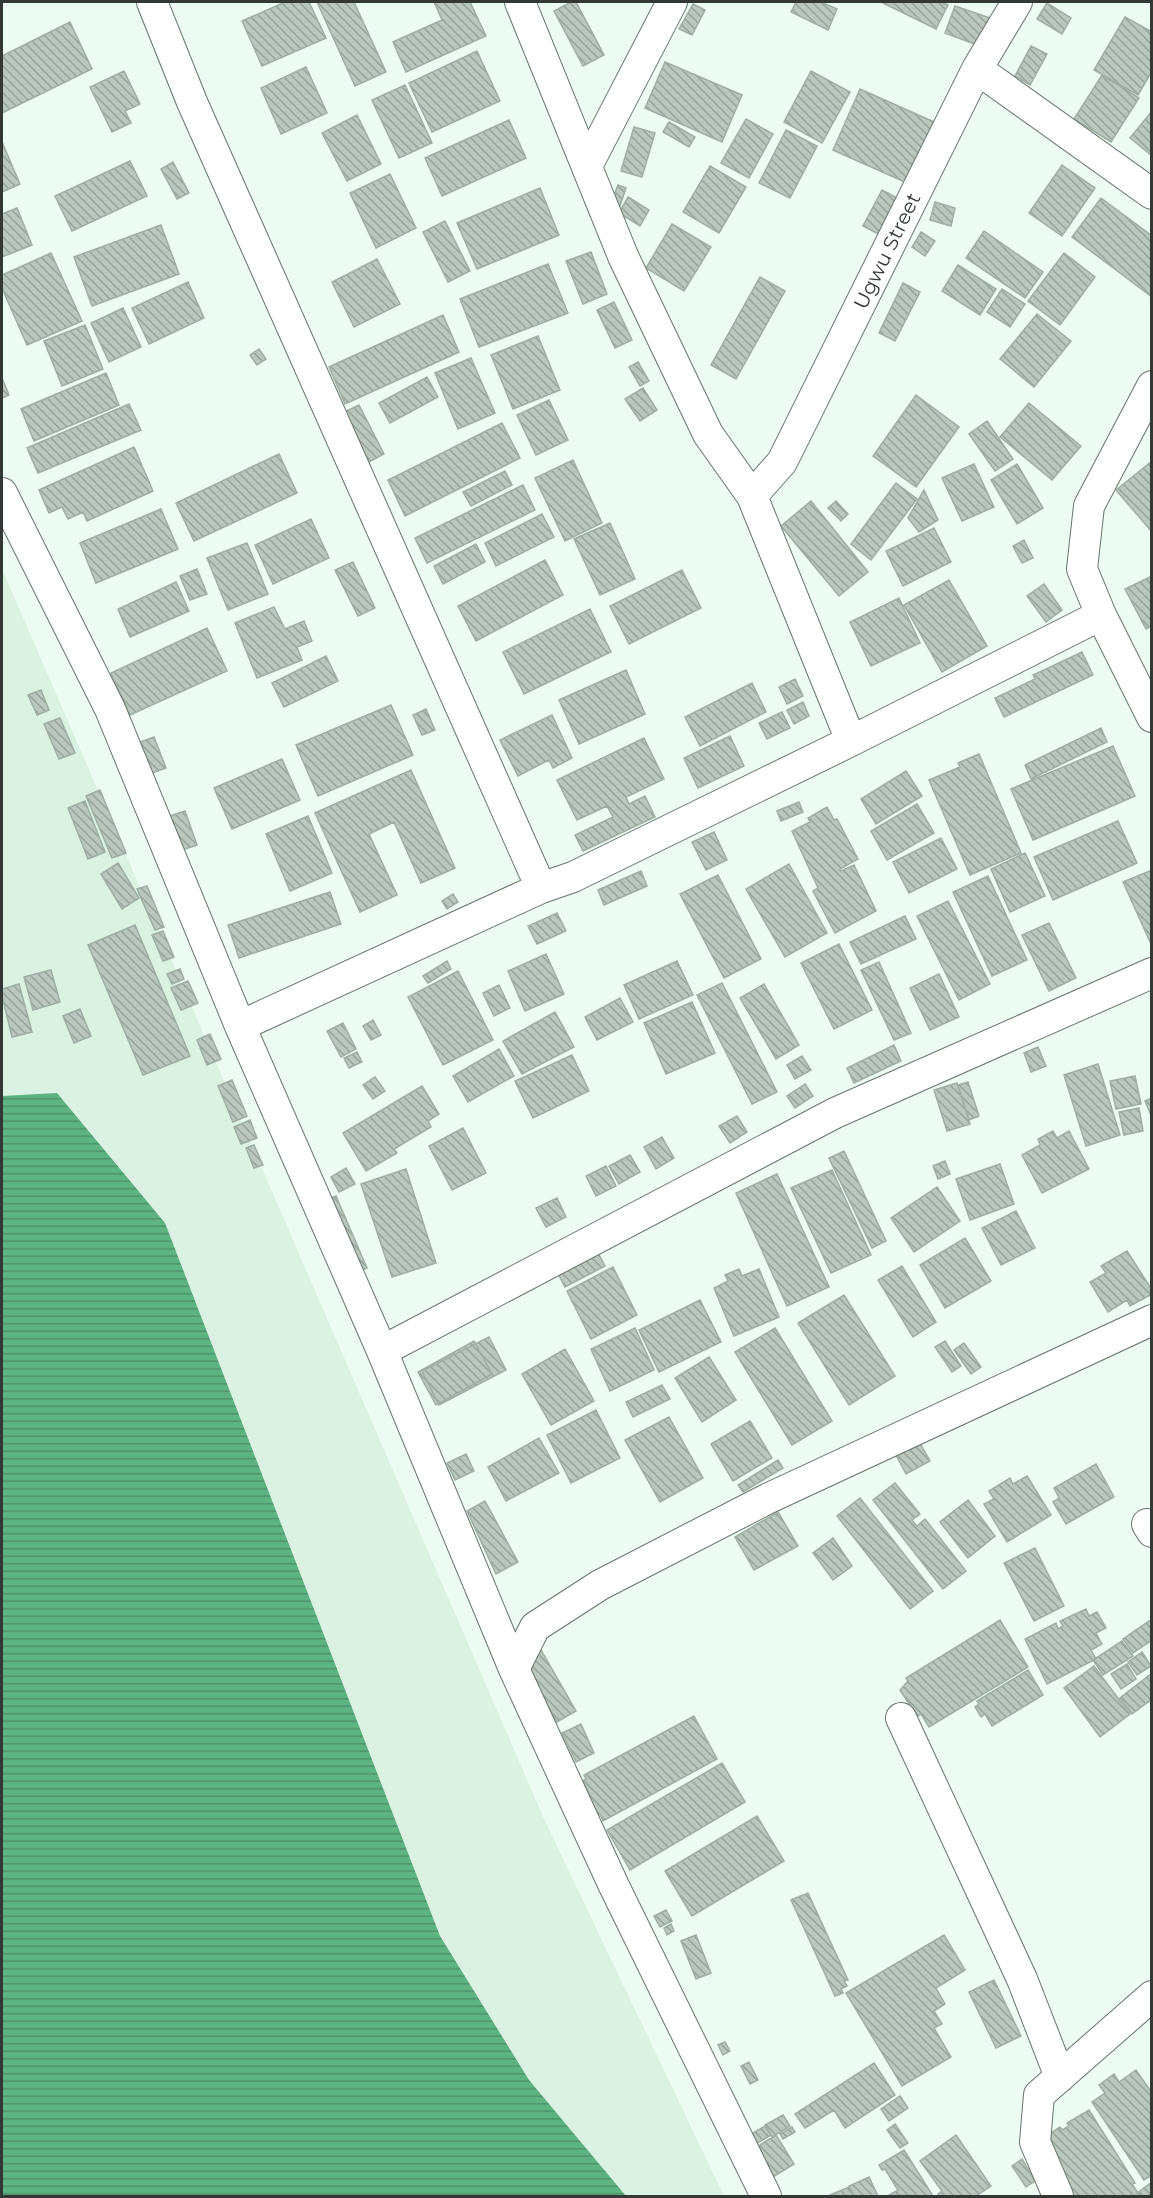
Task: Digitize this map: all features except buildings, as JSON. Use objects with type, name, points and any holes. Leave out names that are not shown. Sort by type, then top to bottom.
[{"type":"street","points":[[152,2],[207,135],[541,888]]},
{"type":"street","points":[[520,2],[623,256],[708,434],[752,496],[852,741]]},
{"type":"street","points":[[587,166],[672,2]]},
{"type":"street","name":"Ugwu Street","points":[[752,496],[782,462],[977,69],[1017,2]]},
{"type":"street","points":[[977,69],[1152,194]]},
{"type":"street","points":[[1152,386],[1089,506],[1082,569],[1101,615],[1152,717]]},
{"type":"street","points":[[2,493],[110,709],[240,1026],[382,1351],[514,1669],[620,1897],[766,2196]]},
{"type":"street","points":[[240,1026],[541,888],[573,877],[852,741],[1101,615]]},
{"type":"street","points":[[382,1351],[835,1113],[1152,973]]},
{"type":"street","points":[[514,1669],[536,1627],[600,1586],[766,1499],[1152,1320]]},
{"type":"street","points":[[901,1718],[1022,1979],[1060,2077]]},
{"type":"street","points":[[1058,2196],[1035,2142],[1038,2095],[1152,1996]]},
{"type":"shaded area","points":[[2,569],[545,1821],[724,2196],[2,2196]]},
{"type":"shaded area","points":[[57,1093],[165,1223],[440,1936],[529,2080],[626,2196],[2,2196],[2,1096]]}]
